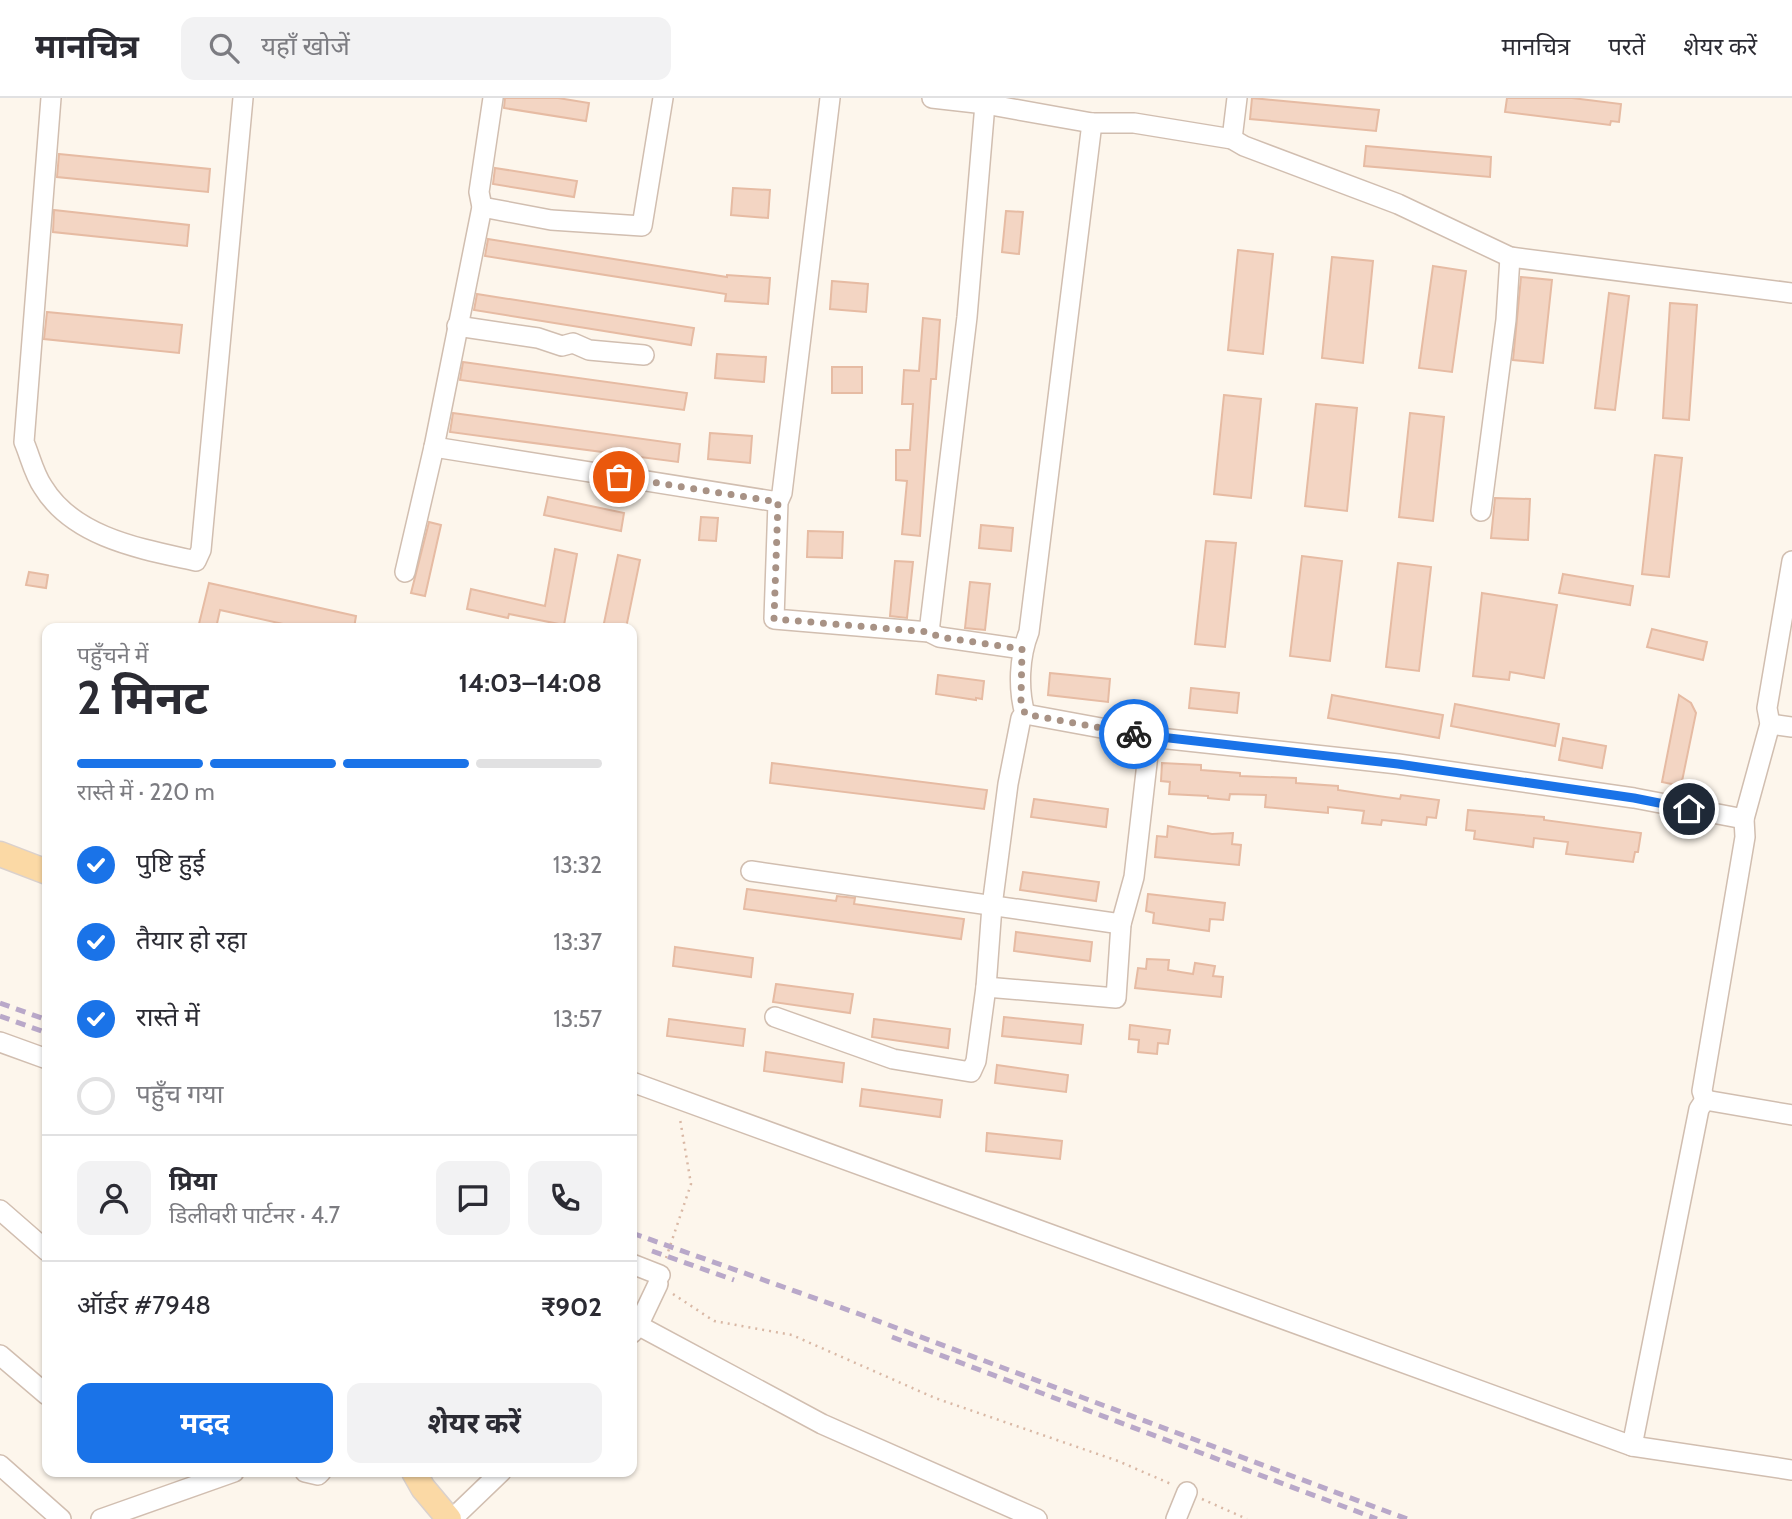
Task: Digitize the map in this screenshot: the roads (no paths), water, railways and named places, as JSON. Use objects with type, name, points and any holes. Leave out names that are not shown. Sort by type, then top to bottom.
[{"type":"main road","points":[[0,839],[42,854]]},
{"type":"main road","points":[[0,854],[42,870]]},
{"type":"main road","points":[[417,1477],[423,1488],[451,1519]]},
{"type":"street","points":[[51,98],[24,442],[43,487],[72,519],[130,547],[196,561],[201,551],[243,98]]},
{"type":"street","points":[[405,572],[434,447],[482,207],[479,192],[493,98]]},
{"type":"street","points":[[482,207],[551,220],[642,226],[663,98]]},
{"type":"street","points":[[830,98],[782,493],[778,502],[774,619],[929,632],[939,637],[1022,649]]},
{"type":"street","points":[[932,98],[985,104],[1092,123],[1134,123],[1232,139],[1244,146],[1398,204],[1510,257],[1792,293]]},
{"type":"street","points":[[1232,139],[1237,98]]},
{"type":"street","points":[[929,632],[967,317],[985,104]]},
{"type":"street","points":[[1025,714],[1021,700],[1022,649],[1029,632],[1092,123]]},
{"type":"street","points":[[1481,511],[1506,320],[1510,257]]},
{"type":"street","points":[[457,326],[538,338],[562,346],[573,343],[589,350],[644,355]]},
{"type":"street","points":[[434,447],[778,502]]},
{"type":"street","points":[[1705,1100],[1702,1091],[1745,838],[1744,819],[1770,724],[1767,708],[1792,561]]},
{"type":"street","points":[[1025,714],[1150,737],[1398,764],[1634,798],[1744,819]]},
{"type":"street","points":[[775,1017],[893,1059],[971,1072],[976,1060],[986,987],[992,906],[1008,784],[1021,718],[1025,714]]},
{"type":"street","points":[[1770,724],[1792,727]]},
{"type":"street","points":[[986,987],[1116,998],[1121,924],[1134,877],[1150,737]]},
{"type":"street","points":[[751,871],[1121,924]]},
{"type":"street","points":[[0,1042],[42,1057]]},
{"type":"street","points":[[637,1084],[1632,1446],[1792,1471]]},
{"type":"street","points":[[1705,1100],[1792,1115]]},
{"type":"street","points":[[1632,1446],[1699,1109],[1705,1100]]},
{"type":"street","points":[[0,1210],[42,1247]]},
{"type":"street","points":[[637,1267],[659,1279],[637,1321]]},
{"type":"street","points":[[637,1329],[822,1424],[1037,1519]]},
{"type":"street","points":[[0,1355],[42,1391]]},
{"type":"street","points":[[0,1465],[61,1519]]},
{"type":"street","points":[[101,1519],[220,1477]]},
{"type":"street","points":[[451,1519],[496,1477]]},
{"type":"street","points":[[1176,1519],[1187,1492]]},
{"type":"railway","points":[[0,1003],[42,1018]]},
{"type":"railway","points":[[0,1016],[42,1031]]},
{"type":"railway","points":[[637,1235],[862,1315],[1407,1519]]},
{"type":"railway","points":[[652,1251],[734,1280]]},
{"type":"railway","points":[[892,1337],[1377,1519]]}]
